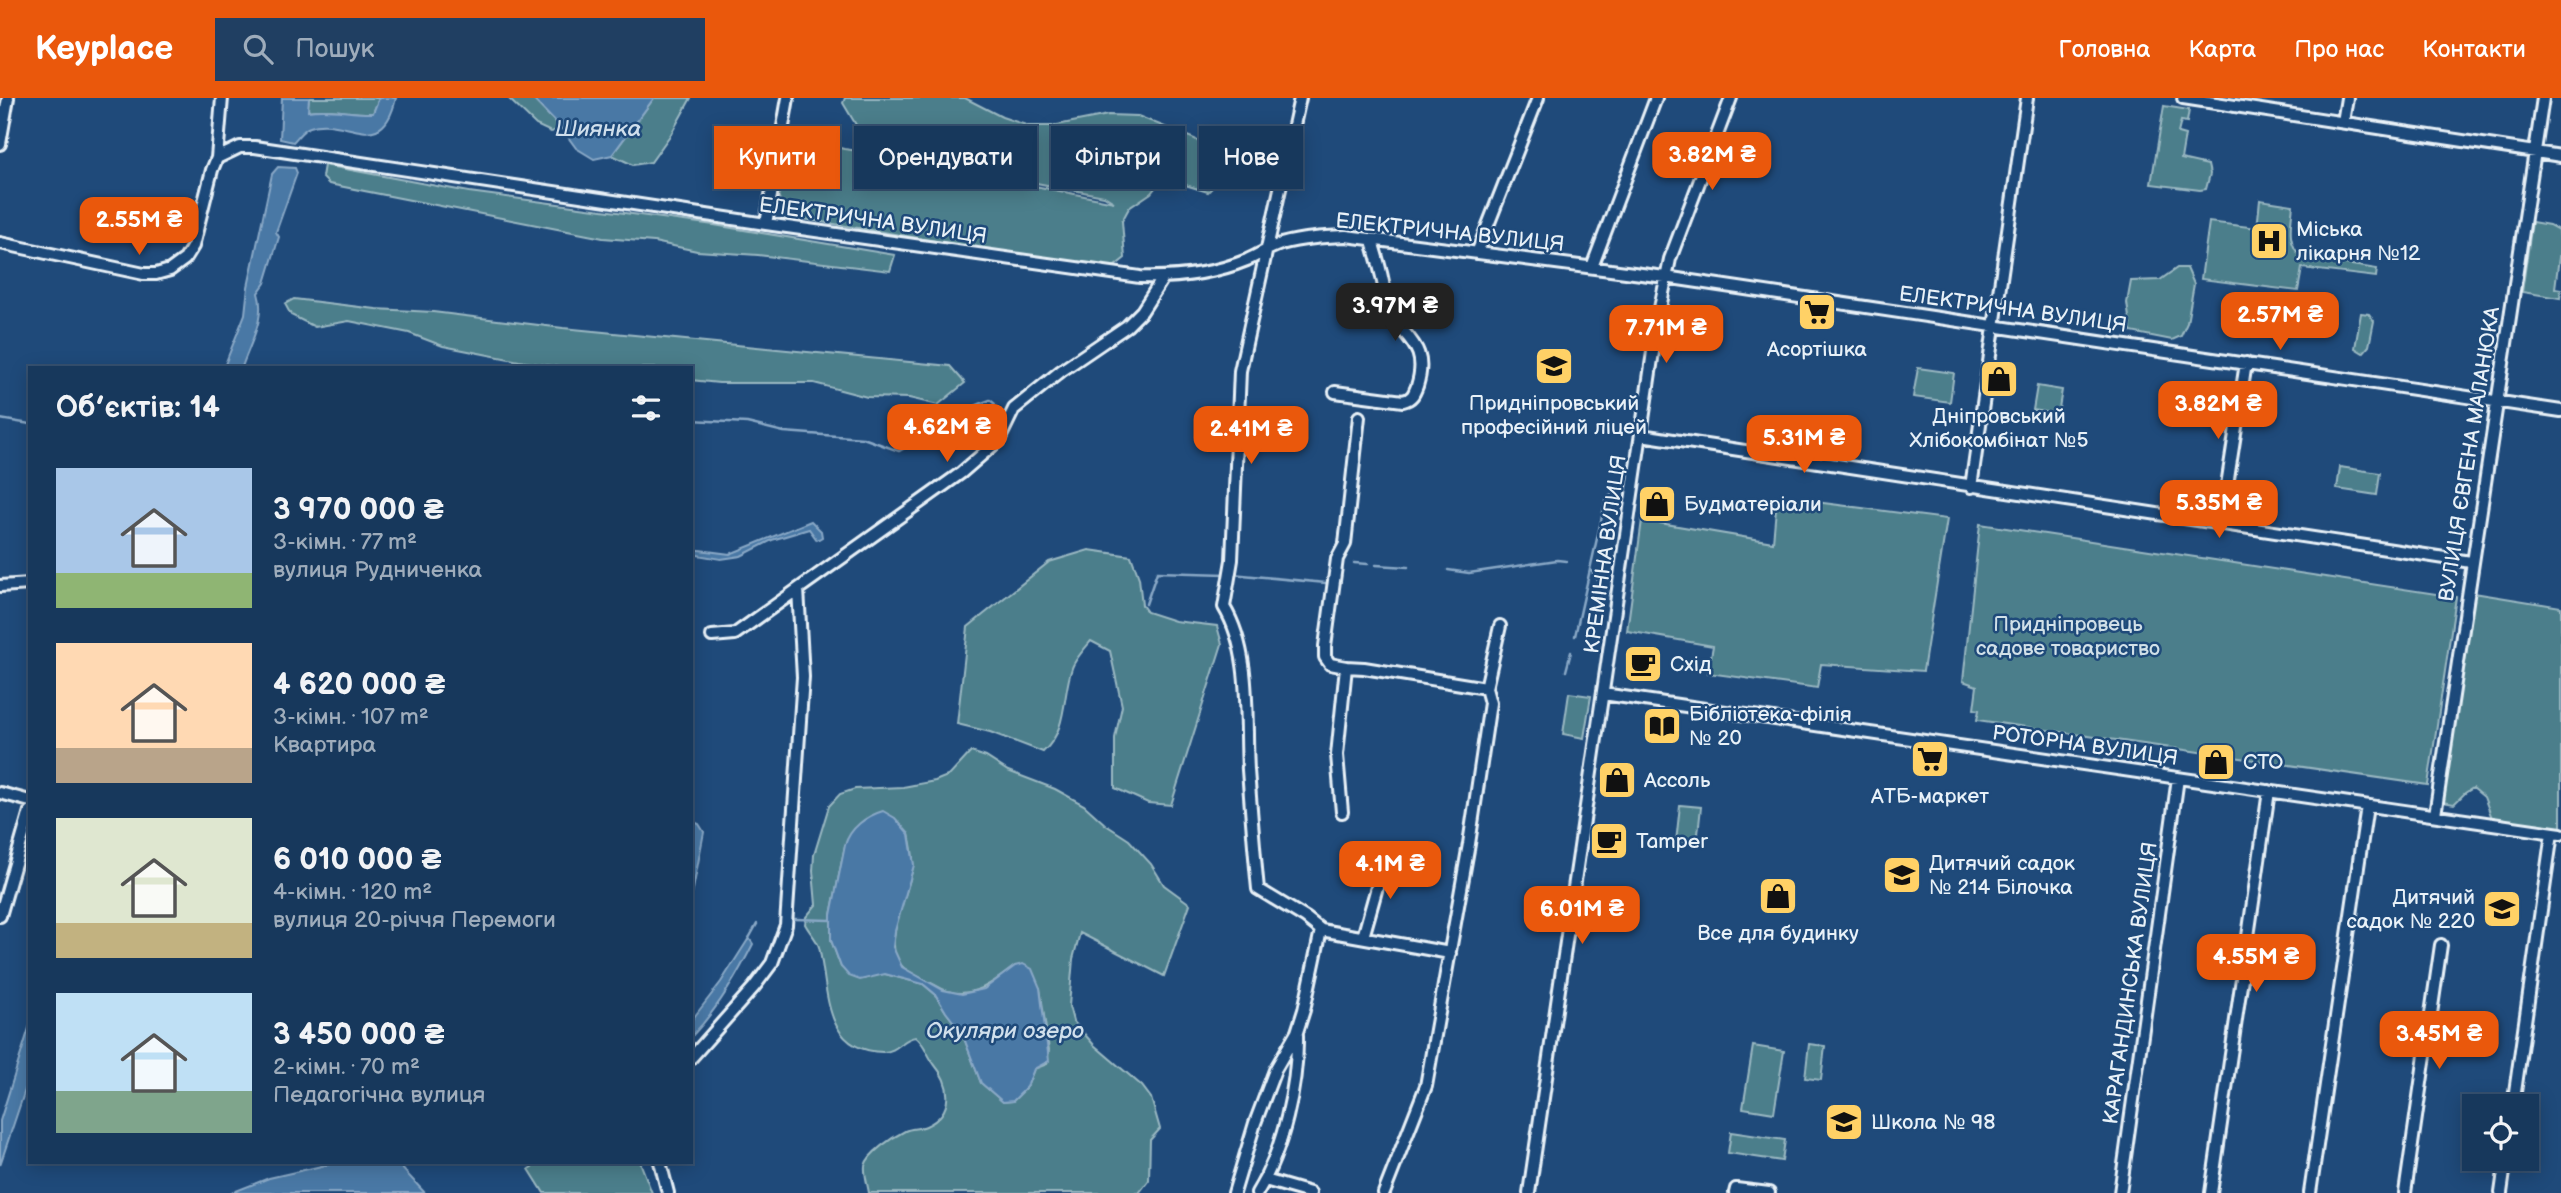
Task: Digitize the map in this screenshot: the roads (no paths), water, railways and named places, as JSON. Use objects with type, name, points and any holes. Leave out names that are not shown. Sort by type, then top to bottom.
[{"type":"street","points":[[0,144],[8,98]]},
{"type":"street","points":[[0,243],[144,274],[170,270],[185,259],[193,246],[217,158],[222,98]]},
{"type":"street","points":[[766,224],[788,98]]},
{"type":"street","points":[[1300,98],[1240,371],[1230,570],[1224,607],[1234,622],[1248,701],[1248,768],[1258,889],[1321,930],[1450,953]]},
{"type":"street","points":[[1477,253],[1538,98]]},
{"type":"street","points":[[1592,267],[1656,98]]},
{"type":"street","name":"КРЕМІННА ВУЛИЦЯ","points":[[1529,1193],[1665,277],[1731,98]]},
{"type":"street","points":[[1971,487],[2027,98]]},
{"type":"street","points":[[2183,98],[2223,101],[2561,156]]},
{"type":"street","points":[[2343,122],[2347,98]]},
{"type":"street","name":"ВУЛИЦЯ ЄВГЕНА МАЛАНЮКА","points":[[2435,815],[2543,98]]},
{"type":"street","name":"ЕЛЕКТРИЧНА ВУЛИЦЯ","points":[[217,158],[240,147],[255,147],[1109,274],[1163,278],[1226,267],[1281,244],[1315,237],[1346,236],[1665,277],[2561,411]]},
{"type":"street","points":[[1335,392],[1403,401],[1414,394],[1418,382],[1419,352],[1386,308],[1384,287],[1372,240]]},
{"type":"street","points":[[712,636],[735,634],[961,473],[999,440],[1014,409],[1142,312],[1163,278]]},
{"type":"street","points":[[2221,524],[2246,363]]},
{"type":"street","points":[[1359,417],[1345,544],[1337,559],[1325,657],[1330,664],[1486,688]]},
{"type":"street","points":[[1642,435],[2471,562]]},
{"type":"street","points":[[0,586],[28,584]]},
{"type":"street","points":[[693,1056],[772,963],[786,925],[803,677],[798,589]]},
{"type":"street","points":[[1384,1193],[1426,1086],[1489,719],[1490,703],[1486,688],[1500,626]]},
{"type":"street","points":[[1342,812],[1337,755],[1346,667]]},
{"type":"street","name":"РОТОРНА ВУЛИЦЯ","points":[[1603,694],[2556,833]]},
{"type":"street","name":"КАРАГАНДИНСЬКА ВУЛИЦЯ","points":[[2120,1193],[2178,778]]},
{"type":"street","points":[[2211,1193],[2269,791]]},
{"type":"street","points":[[0,793],[28,800]]},
{"type":"street","points":[[2310,1193],[2367,806]]},
{"type":"street","points":[[0,916],[28,818]]},
{"type":"street","points":[[2516,1094],[2556,833]]},
{"type":"street","points":[[1363,937],[1386,855]]},
{"type":"street","points":[[1234,1193],[1255,1123],[1275,1070],[1297,1032],[1321,930]]},
{"type":"street","points":[[2405,1193],[2441,945]]},
{"type":"street","points":[[1257,1193],[1265,1180],[1280,1136],[1294,1082],[1297,1032]]},
{"type":"street","points":[[661,1164],[668,1193]]},
{"type":"street","points":[[2501,1193],[2504,1171]]},
{"type":"street","points":[[1265,1180],[1310,1193]]},
{"type":"street","points":[[1735,1193],[1735,1189],[1769,1193]]},
{"type":"water","points":[[282,98],[309,98],[308,111],[373,113],[379,98],[396,98],[390,117],[382,127],[361,131],[323,125],[307,128],[293,142],[280,139]]},
{"type":"water","name":"Шиянка","points":[[532,98],[654,98],[612,155],[594,159],[576,148]]},
{"type":"water","points":[[278,167],[295,168],[297,173],[276,232],[279,237],[265,283],[258,293],[260,312],[253,340],[242,366],[224,366],[245,314],[248,287],[272,174]]},
{"type":"water","points":[[811,521],[821,531],[822,537],[817,540],[809,529],[772,540],[741,556],[721,559],[693,554],[693,549],[730,554]]},
{"type":"water","name":"Окуляри озеро","points":[[883,811],[895,818],[909,834],[914,865],[893,947],[902,967],[943,990],[962,994],[984,989],[1015,966],[1023,964],[1032,969],[1040,988],[1049,1061],[1034,1069],[1027,1087],[1013,1101],[1003,1102],[981,1083],[962,1033],[935,994],[923,984],[885,974],[860,980],[849,976],[841,967],[831,940],[831,915],[845,845],[860,824]]},
{"type":"water","points":[[693,822],[699,824],[704,832],[693,890]]},
{"type":"water","points":[[749,938],[753,944],[733,981],[718,1005],[693,1035],[693,1018],[721,982]]},
{"type":"water","points":[[28,1031],[28,1081],[0,1165],[0,1121]]},
{"type":"water","points":[[330,1164],[398,1164],[425,1193],[231,1193],[269,1178]]},
{"type":"waterway","points":[[693,420],[747,423],[784,432],[863,438],[899,451],[978,405],[990,400],[995,404]]},
{"type":"waterway","points":[[0,419],[28,424]]},
{"type":"waterway","points":[[1575,636],[1605,503],[1608,497],[1623,488]]},
{"type":"waterway","points":[[1448,570],[1469,573],[1566,561]]},
{"type":"waterway","points":[[1354,563],[1368,564]]},
{"type":"waterway","points":[[1376,565],[1408,567]]},
{"type":"waterway","points":[[1590,569],[1610,597]]},
{"type":"waterway","points":[[1146,604],[1157,572],[1226,574]]},
{"type":"waterway","points":[[1232,574],[1326,583]]},
{"type":"waterway","points":[[1566,671],[1571,652]]},
{"type":"waterway","points":[[794,919],[831,920]]},
{"type":"waterway","points":[[748,940],[757,924]]},
{"type":"place","name":"Міська лікарня №12","points":[[2269,241]]},
{"type":"place","name":"Асортішка","points":[[1817,312]]},
{"type":"place","name":"Придніпровський професійний ліцей","points":[[1554,366]]},
{"type":"place","name":"Дніпровський Хлібокомбінат №5","points":[[1999,379]]},
{"type":"place","name":"Будматеріали","points":[[1657,504]]},
{"type":"place","name":"Схід","points":[[1643,664]]},
{"type":"place","name":"Бібліотека-філія № 20","points":[[1662,726]]},
{"type":"place","name":"АТБ-маркет","points":[[1930,759]]},
{"type":"place","name":"СТО","points":[[2216,762]]},
{"type":"place","name":"Ассоль","points":[[1617,780]]},
{"type":"place","name":"Tamper","points":[[1609,841]]},
{"type":"place","name":"Дитячий садок № 214 Білочка","points":[[1902,875]]},
{"type":"place","name":"Все для будинку","points":[[1778,896]]},
{"type":"place","name":"Дитячий садок № 220","points":[[2502,909]]},
{"type":"place","name":"Школа № 98","points":[[1844,1122]]},
{"type":"park label","name":"Придніпровець садове товариство","points":[[2068,636]]}]
